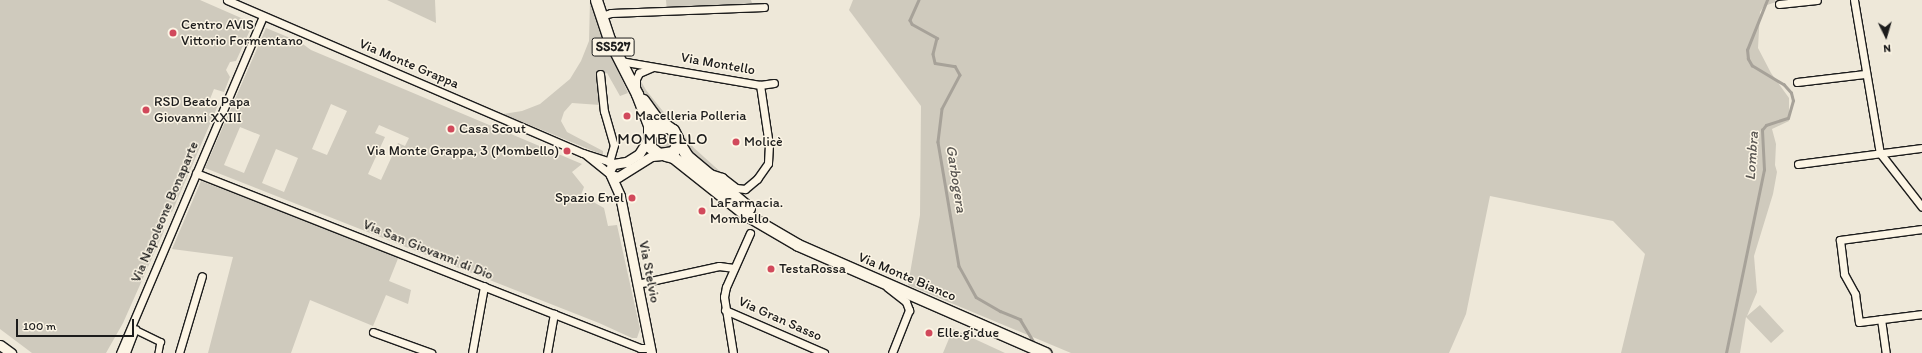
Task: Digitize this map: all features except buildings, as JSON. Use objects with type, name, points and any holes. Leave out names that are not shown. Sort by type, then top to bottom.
[{"type":"main road","name":"SS527","points":[[596,0],[601,16],[620,60],[636,92]]},
{"type":"main road","points":[[636,92],[657,119],[675,132],[678,141],[675,149],[663,155],[652,149],[649,138],[649,125],[636,92]]},
{"type":"main road","points":[[649,138],[656,128],[668,127]]},
{"type":"main road","name":"Via Monte Bianco","points":[[678,141],[687,156],[749,208],[761,222]]},
{"type":"main road","name":"Via Monte Bianco","points":[[663,155],[673,157],[740,210],[814,253],[1045,353]]},
{"type":"street","name":"Via Monte Grappa","points":[[227,0],[581,152],[613,163]]},
{"type":"street","points":[[1779,4],[1817,0]]},
{"type":"street","points":[[1854,0],[1865,74],[1882,156],[1922,207]]},
{"type":"street","points":[[601,16],[611,13],[764,7]]},
{"type":"street","name":"Via Napoleone Bonaparte","points":[[120,353],[264,16]]},
{"type":"street","name":"Via Montello","points":[[620,60],[760,85],[774,83]]},
{"type":"street","name":"Via Montello","points":[[636,92],[636,79],[639,73],[648,67],[658,67]]},
{"type":"street","points":[[600,74],[604,111],[614,145],[613,163],[610,167],[611,175],[618,177],[652,156],[663,155]]},
{"type":"street","points":[[1797,82],[1865,74]]},
{"type":"street","points":[[706,172],[717,174],[736,188],[748,188],[764,168],[769,155],[760,85]]},
{"type":"street","points":[[613,163],[626,162],[638,155],[649,138]]},
{"type":"street","points":[[1798,164],[1882,156],[1922,148]]},
{"type":"street","name":"Via Monte Grappa","points":[[581,152],[611,175]]},
{"type":"street","name":"Via Stelvio","points":[[620,196],[622,178],[630,170]]},
{"type":"street","name":"Via San Giovanni di Dio","points":[[196,173],[554,314],[642,348],[651,350]]},
{"type":"street","name":"Via Stelvio","points":[[611,175],[620,196],[651,350]]},
{"type":"street","points":[[1922,229],[1840,240],[1844,274],[1855,294],[1859,322],[1922,314]]},
{"type":"street","points":[[733,353],[725,310],[726,287],[750,233]]},
{"type":"street","points":[[637,284],[719,266],[734,268]]},
{"type":"street","points":[[179,353],[202,276]]},
{"type":"street","points":[[884,284],[906,302],[909,310],[892,353]]},
{"type":"street","points":[[472,353],[484,286]]},
{"type":"street","name":"Via Gran Sasso","points":[[725,310],[824,353]]},
{"type":"street","points":[[547,353],[554,314]]},
{"type":"street","points":[[1880,319],[1886,353]]},
{"type":"street","points":[[127,353],[136,330],[161,342],[159,353]]},
{"type":"street","points":[[373,332],[431,353]]},
{"type":"street","points":[[0,345],[11,353]]},
{"type":"shaded area","points":[[0,0],[200,0],[248,21],[252,26],[236,61],[230,62],[226,70],[230,77],[224,92],[214,89],[210,99],[219,103],[172,212],[163,216],[161,220],[164,231],[123,323],[106,353],[32,353],[0,329]]},
{"type":"shaded area","points":[[387,0],[435,0],[436,23]]},
{"type":"shaded area","points":[[590,0],[604,40],[628,93],[620,96],[607,73],[602,75],[600,105],[572,103],[564,112],[561,121],[567,132],[603,151],[603,155],[503,114],[522,111],[540,104],[570,79],[581,61],[589,41]]},
{"type":"shaded area","points":[[666,0],[751,0],[752,3],[667,11]]},
{"type":"shaded area","points":[[853,0],[1775,0],[1776,2],[1764,6],[1760,12],[1758,48],[1771,73],[1789,98],[1789,121],[1772,129],[1776,144],[1775,165],[1777,172],[1773,194],[1754,256],[1757,292],[1747,316],[1760,305],[1784,331],[1771,343],[1746,317],[1740,353],[1621,353],[1645,254],[1613,221],[1490,196],[1466,314],[1449,353],[1071,353],[908,285],[920,215],[921,106],[849,10]]},
{"type":"shaded area","points":[[266,28],[300,42],[311,50],[582,164],[572,172],[584,187],[581,195],[604,208],[608,226],[617,225],[640,329],[637,338],[632,338],[599,323],[205,168]],"holes":[[[331,104],[347,111],[327,155],[312,149]],[[379,125],[409,138],[405,146],[398,143],[381,180],[368,174],[385,137],[375,133]],[[240,127],[260,135],[244,173],[224,165]],[[276,149],[298,158],[284,192],[262,183]]]},
{"type":"shaded area","points":[[639,78],[646,90],[674,125],[656,113],[640,87]]},
{"type":"shaded area","points":[[680,131],[694,148],[734,184],[709,169],[685,149]]},
{"type":"shaded area","points":[[660,133],[666,133],[671,138],[669,147],[666,149],[660,149],[655,144],[655,138]]},
{"type":"shaded area","points":[[201,181],[399,256],[389,281],[411,290],[408,304],[386,295],[373,326],[310,300],[291,353],[208,353],[233,257],[172,249]]},
{"type":"shaded area","points":[[953,329],[1005,353],[943,353]]},
{"type":"waterway","name":"Garbogera","points":[[919,0],[910,20],[912,24],[937,38],[933,54],[935,63],[955,66],[960,75],[942,109],[938,142],[959,266],[976,297],[1000,311],[1020,319],[1033,341]]},
{"type":"waterway","name":"Lombra","points":[[1726,353],[1764,170],[1762,130],[1766,125],[1788,118],[1793,101],[1791,93],[1784,85],[1752,66],[1748,59],[1747,50],[1767,0]]},
{"type":"place","name":"Centro AVIS Vittorio Formentano","points":[[173,33]]},
{"type":"place","name":"RSD Beato Papa Giovanni XXIII","points":[[146,110]]},
{"type":"place","name":"Macelleria Polleria","points":[[627,116]]},
{"type":"place","name":"Casa Scout","points":[[451,129]]},
{"type":"place","name":"Molicè","points":[[736,142]]},
{"type":"place","name":"Via Monte Grappa, 3 (Mombello)","points":[[567,151]]},
{"type":"place","name":"Spazio Enel","points":[[632,198]]},
{"type":"place","name":"LaFarmacia. Mombello","points":[[702,211]]},
{"type":"place","name":"TestaRossa","points":[[771,269]]},
{"type":"place","name":"Elle.gi.due","points":[[929,333]]},
{"type":"district","name":"MOMBELLO","points":[[663,139]]}]
